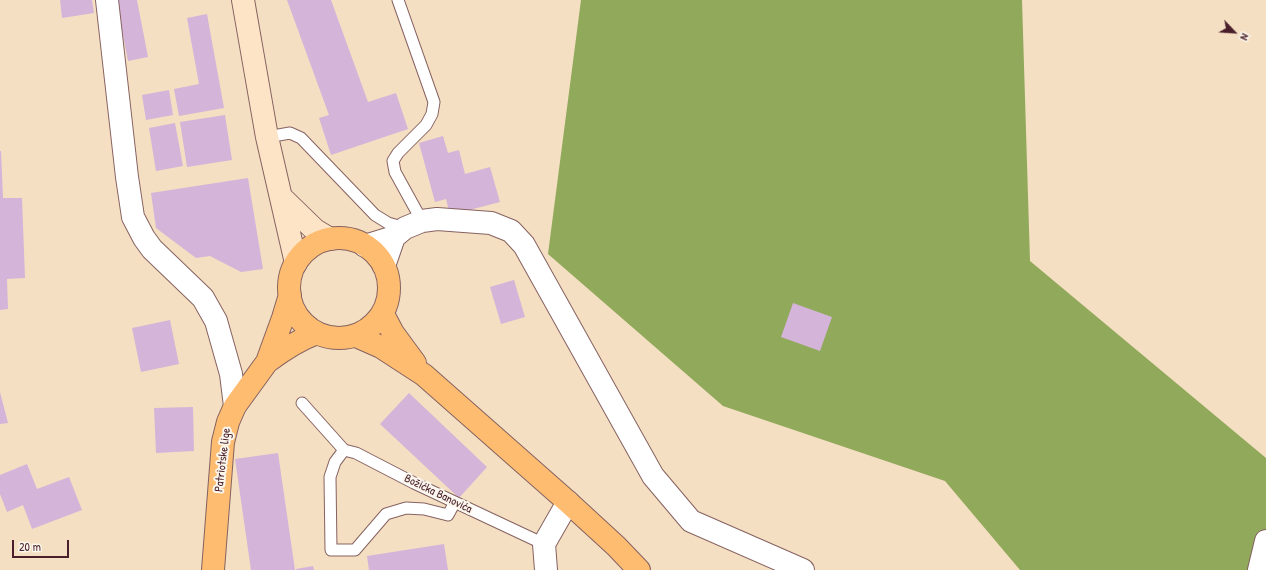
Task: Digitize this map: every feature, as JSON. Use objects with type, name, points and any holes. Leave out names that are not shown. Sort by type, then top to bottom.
[{"type":"main road","points":[[243,0],[267,137],[296,263]]},
{"type":"main road","points":[[281,197],[315,230],[330,239]]},
{"type":"main road","points":[[342,238],[354,240],[365,246],[376,254],[384,266],[389,282],[389,298],[383,314],[371,327],[356,336],[329,338],[317,333],[304,324],[294,311],[290,295],[290,279],[296,263],[305,252],[316,244],[330,239],[342,238]]},
{"type":"main road","points":[[267,362],[290,295]]},
{"type":"main road","points":[[383,314],[393,333],[424,375]]},
{"type":"main road","points":[[267,362],[282,350],[303,338],[317,333]]},
{"type":"main road","points":[[356,336],[381,347],[424,375],[568,502],[616,546],[639,570]]},
{"type":"main road","name":"Patriotske lige","points":[[213,570],[223,442],[228,422],[235,406],[267,362]]},
{"type":"street","points":[[107,0],[133,217],[144,238],[152,249],[203,298],[216,321],[232,374],[235,406]]},
{"type":"street","points":[[365,246],[437,219],[491,223],[511,231],[524,245],[653,476],[691,521],[803,570]]},
{"type":"street","points":[[384,266],[407,229]]},
{"type":"street","points":[[546,570],[544,544],[568,502]]},
{"type":"street","points":[[1259,570],[1266,541]]},
{"type":"lane","points":[[267,137],[290,133],[301,138],[375,215],[388,223],[407,229],[393,161],[398,153],[426,125],[432,114],[434,102],[398,0]]},
{"type":"lane","name":"Božićka Banovića","points":[[302,403],[344,450],[356,453],[544,544]]},
{"type":"lane","points":[[344,450],[335,462],[330,476],[331,550],[356,550],[386,514],[406,508],[448,515],[455,502]]},
{"type":"green space","points":[[581,0],[1022,0],[1030,261],[1266,458],[1266,570],[1020,570],[945,481],[723,406],[548,254]]},
{"type":"building","points":[[60,0],[92,0],[94,13],[62,18]]},
{"type":"building","points":[[116,0],[137,0],[148,57],[128,61]]},
{"type":"building","points":[[287,0],[331,0],[368,102],[396,93],[408,129],[331,155],[319,118],[329,115]]},
{"type":"building","points":[[207,14],[224,108],[179,116],[174,89],[199,84],[187,18]]},
{"type":"building","points":[[169,90],[173,115],[146,120],[142,95]]},
{"type":"building","points":[[225,115],[232,160],[187,167],[180,122]]},
{"type":"building","points":[[175,123],[183,166],[156,171],[149,128]]},
{"type":"building","points":[[443,136],[448,153],[459,150],[465,174],[490,167],[500,202],[450,215],[446,199],[435,202],[419,143]]},
{"type":"building","points":[[0,151],[3,198],[22,198],[25,278],[7,279],[8,309],[0,310]]},
{"type":"building","points":[[248,178],[263,269],[241,272],[210,256],[196,258],[156,228],[151,193]]},
{"type":"building","points":[[514,280],[525,317],[501,324],[490,287]]},
{"type":"building","points":[[793,303],[832,317],[820,351],[781,337]]},
{"type":"building","points":[[170,320],[179,364],[141,372],[132,328]]},
{"type":"building","points":[[0,392],[8,423],[0,424]]},
{"type":"building","points":[[409,393],[487,467],[459,498],[380,424]]},
{"type":"building","points":[[193,407],[194,451],[156,453],[154,408]]},
{"type":"building","points":[[278,453],[295,570],[251,570],[235,459]]},
{"type":"building","points":[[27,464],[37,489],[69,477],[82,510],[32,529],[23,505],[7,512],[0,494],[0,475]]},
{"type":"building","points":[[444,544],[448,570],[369,570],[367,556]]},
{"type":"building","points":[[313,566],[314,570],[296,570],[296,569]]}]
